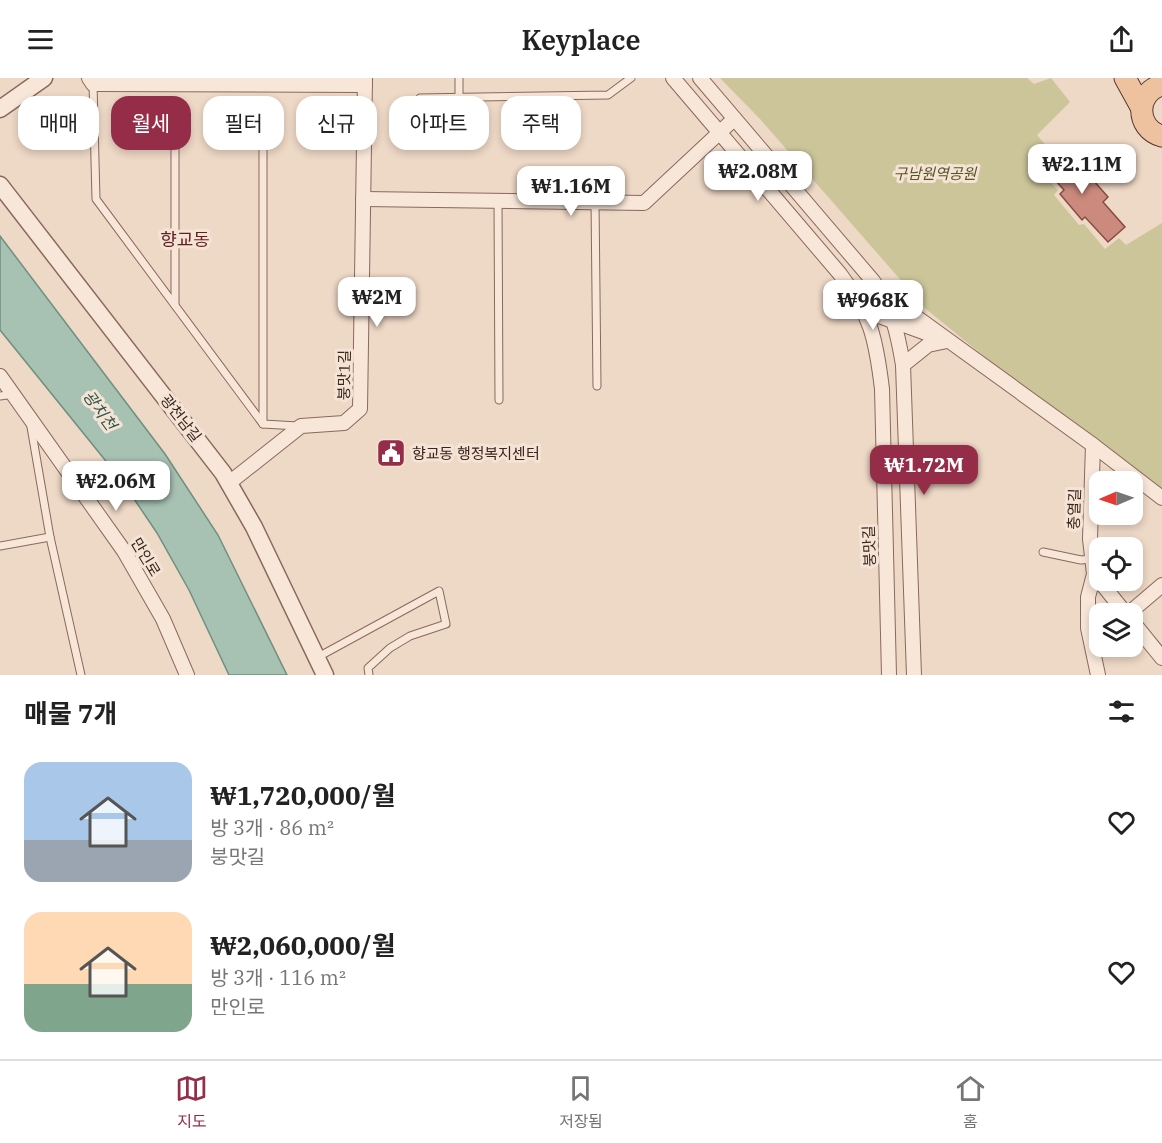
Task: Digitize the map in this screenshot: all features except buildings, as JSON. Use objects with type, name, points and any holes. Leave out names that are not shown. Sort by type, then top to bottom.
[{"type":"main road","points":[[1125,78],[1141,107],[1145,124],[1160,136]]},
{"type":"main road","points":[[1141,107],[1155,83]]},
{"type":"street","points":[[0,109],[44,78]]},
{"type":"street","name":"붕맛길","points":[[673,78],[840,274],[865,311],[877,350],[882,389],[889,675]]},
{"type":"street","points":[[700,78],[882,292],[1093,445],[1162,498]]},
{"type":"street","points":[[91,81],[365,81]]},
{"type":"street","name":"붕맛1길","points":[[301,426],[344,423],[360,409],[365,81]]},
{"type":"street","points":[[363,199],[644,203],[734,119]]},
{"type":"street","name":"광천남길","points":[[0,185],[223,473],[254,527],[325,675]]},
{"type":"street","points":[[882,292],[893,323],[903,365],[914,675]]},
{"type":"street","points":[[865,311],[947,341]]},
{"type":"street","points":[[903,365],[928,345],[947,341]]},
{"type":"street","name":"만인로","points":[[0,376],[7,395],[29,416],[124,551],[163,619],[188,675]]},
{"type":"street","points":[[229,483],[301,426]]},
{"type":"street","name":"충열길","points":[[1090,537],[1093,445]]},
{"type":"street","points":[[1140,603],[1162,585]]},
{"type":"street","points":[[1090,591],[1088,628],[1098,675]]},
{"type":"street","points":[[1108,591],[1118,603]]},
{"type":"street","points":[[1143,635],[1162,658]]},
{"type":"lane","points":[[459,78],[459,96]]},
{"type":"lane","points":[[489,97],[608,95],[631,78]]},
{"type":"lane","points":[[91,81],[96,199],[263,424]]},
{"type":"lane","points":[[175,150],[175,305]]},
{"type":"lane","points":[[263,150],[263,424]]},
{"type":"lane","points":[[498,201],[499,400]]},
{"type":"lane","points":[[595,201],[597,386]]},
{"type":"lane","points":[[29,416],[50,537],[81,675]]},
{"type":"lane","points":[[263,424],[301,426]]},
{"type":"lane","points":[[0,546],[50,537]]},
{"type":"lane","points":[[1043,552],[1089,560]]},
{"type":"lane","points":[[318,657],[439,591],[446,624],[410,636],[390,648],[368,668],[369,675]]},
{"type":"green space","name":"구남원역공원","points":[[720,78],[1027,78],[1034,84],[1051,78],[1070,102],[1037,135],[1046,146],[1029,161],[1058,190],[1054,195],[1079,225],[1084,224],[1105,249],[1119,238],[1126,245],[1162,223],[1162,495],[1143,481],[1143,471],[1129,471],[1093,445],[926,309],[760,119]]},
{"type":"water","name":"광치천","points":[[0,236],[165,454],[218,535],[287,675],[229,675],[189,590],[157,533],[122,481],[0,330]]},
{"type":"place","name":"향교동 행정복지센터","points":[[391,453]]},
{"type":"district","name":"향교동","points":[[185,239]]}]
